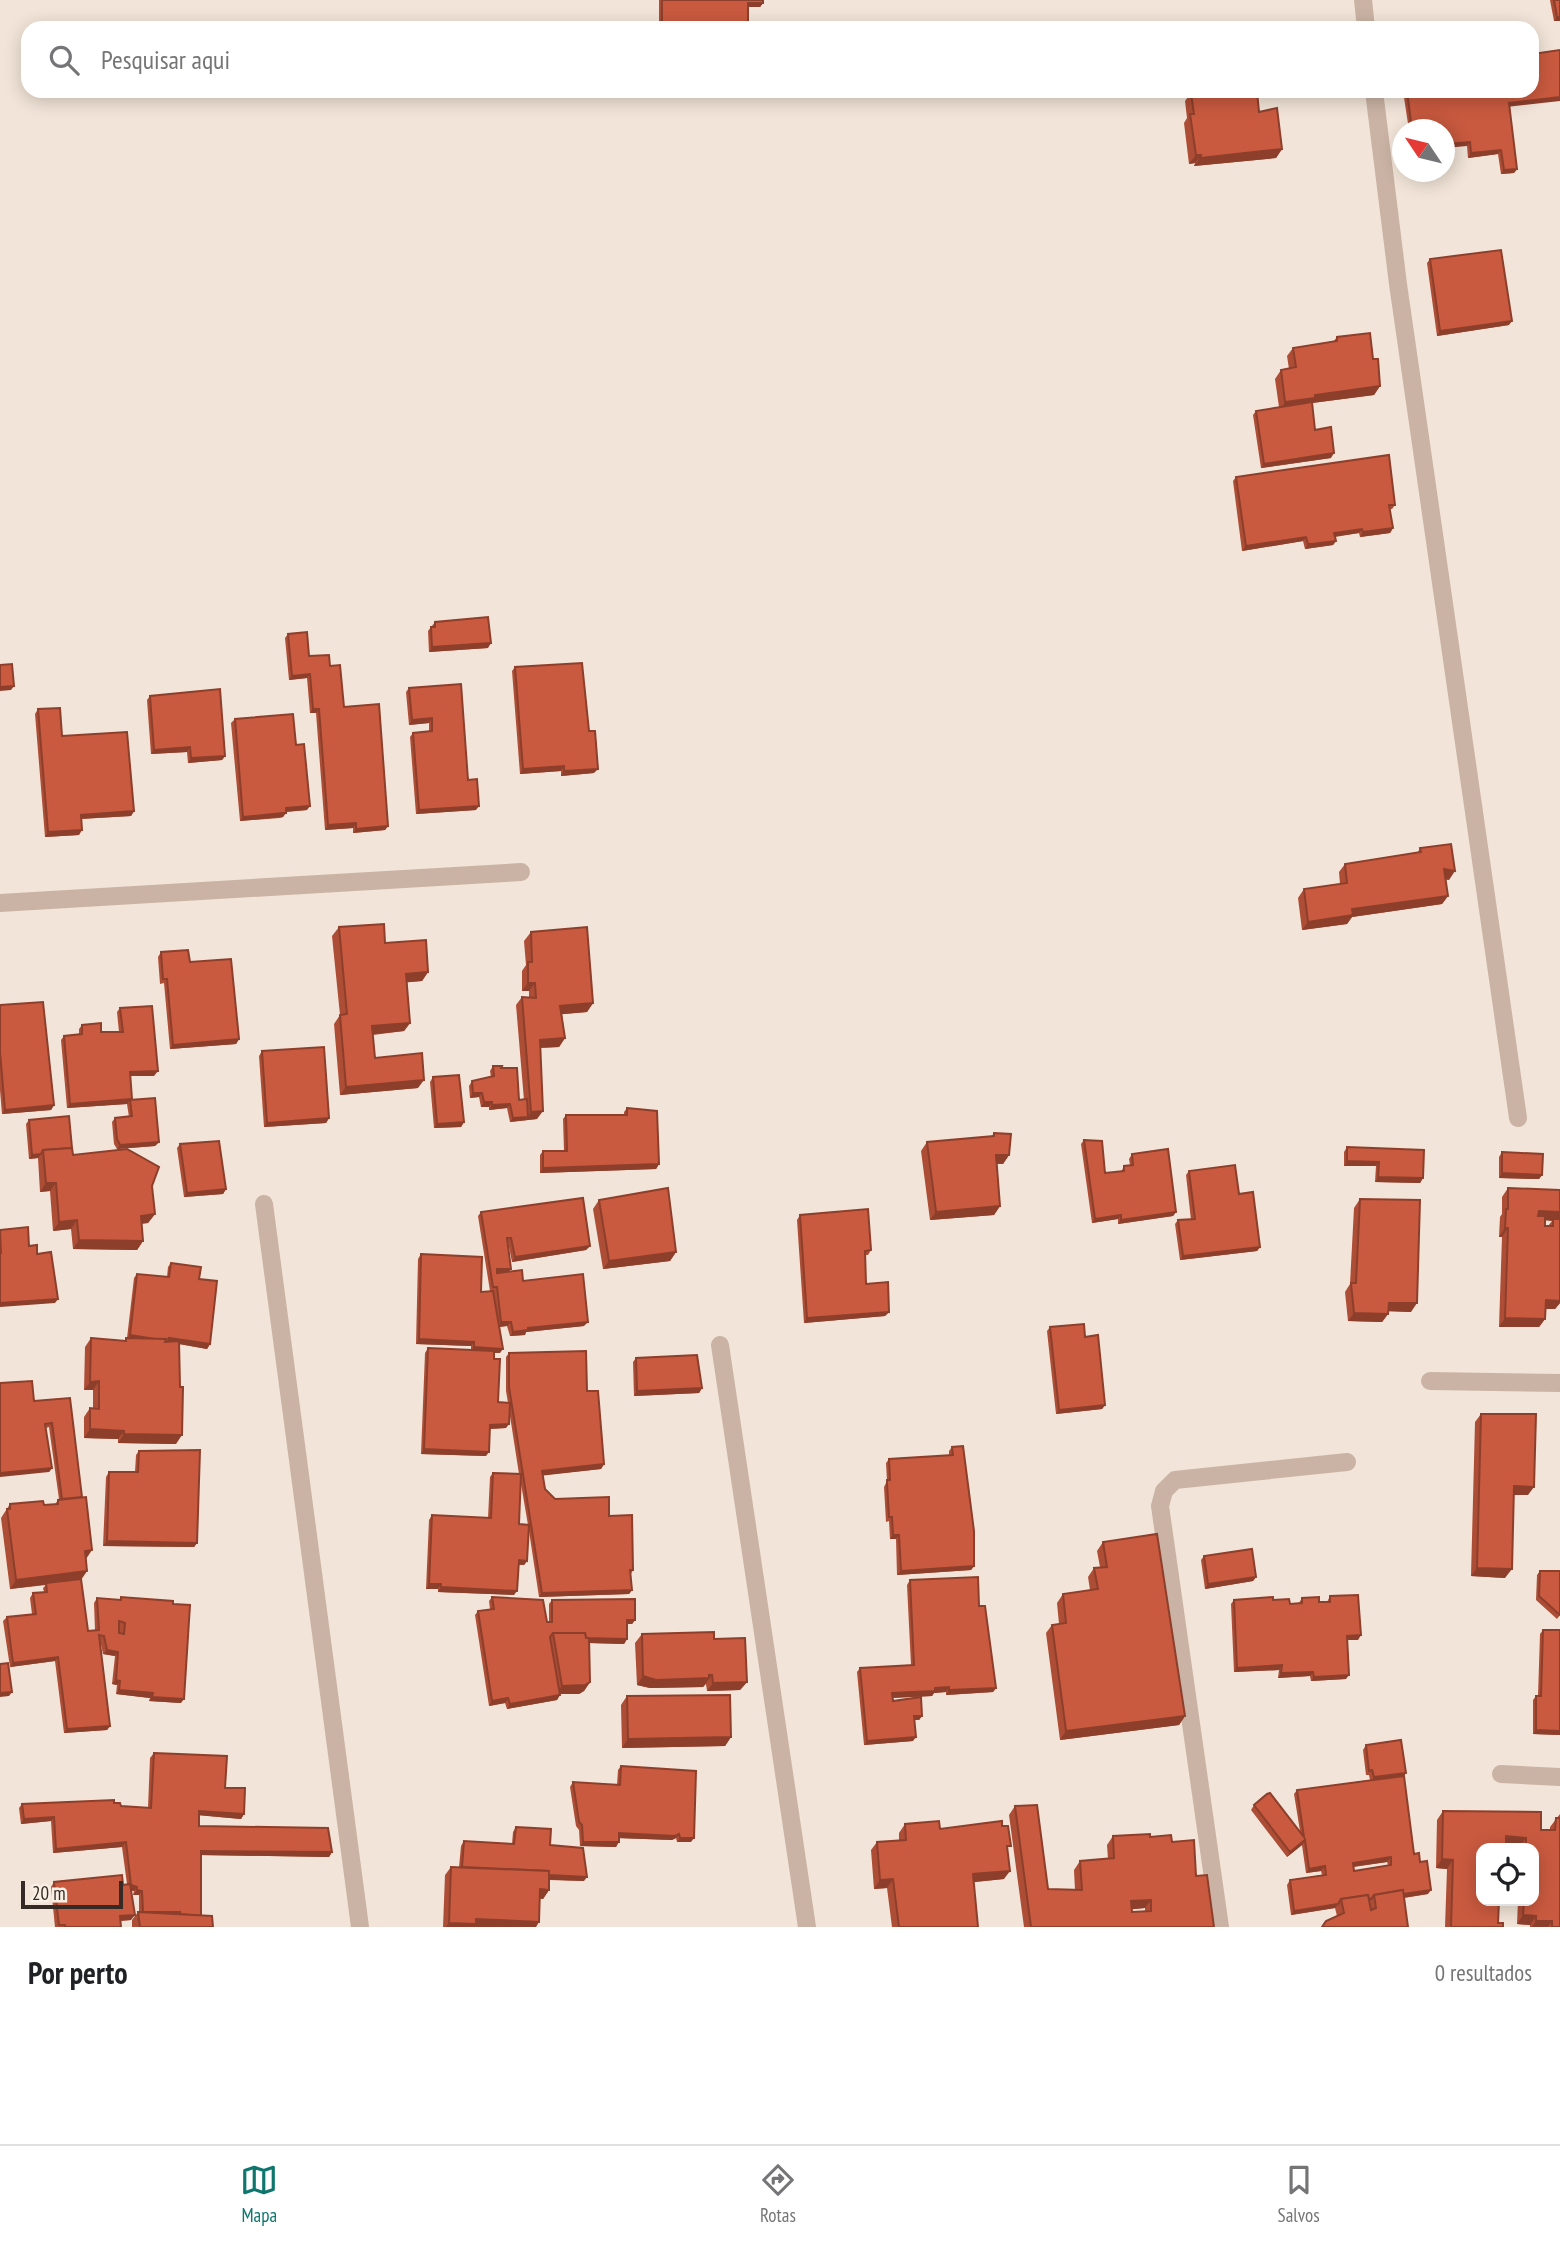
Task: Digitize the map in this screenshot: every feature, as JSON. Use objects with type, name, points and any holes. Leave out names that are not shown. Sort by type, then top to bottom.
[{"type":"street","points":[[1363,0],[1365,21]]},
{"type":"street","points":[[1375,98],[1398,284],[1518,1118]]},
{"type":"street","points":[[0,903],[521,872]]},
{"type":"street","points":[[264,1204],[360,1927]]},
{"type":"street","points":[[720,1345],[807,1927]]},
{"type":"street","points":[[1430,1381],[1560,1383]]},
{"type":"street","points":[[1220,1927],[1160,1506],[1164,1491],[1175,1480],[1347,1462]]},
{"type":"street","points":[[1501,1774],[1560,1777]]},
{"type":"building","points":[[662,0],[763,0],[763,3],[748,3],[748,21],[662,21]]},
{"type":"building","points":[[1554,0],[1560,0],[1560,17],[1557,17]]},
{"type":"building","points":[[1560,50],[1560,97],[1509,103],[1517,169],[1504,170],[1501,150],[1471,153],[1470,142],[1455,143],[1455,119],[1411,119],[1408,98],[1539,98],[1539,53]]},
{"type":"building","points":[[1192,98],[1258,98],[1259,112],[1277,108],[1282,149],[1200,158],[1201,155],[1196,155],[1190,114],[1194,114]]},
{"type":"building","points":[[1501,250],[1512,321],[1440,331],[1430,259]]},
{"type":"building","points":[[1370,333],[1373,359],[1378,359],[1380,386],[1285,402],[1281,370],[1296,367],[1293,348],[1337,341],[1337,337]]},
{"type":"building","points":[[1312,402],[1315,430],[1331,427],[1334,453],[1264,464],[1256,411]]},
{"type":"building","points":[[1389,455],[1395,505],[1389,505],[1393,528],[1334,533],[1336,541],[1312,544],[1308,544],[1306,537],[1246,546],[1236,477]]},
{"type":"building","points":[[488,617],[491,643],[432,647],[431,627],[435,627],[435,622]]},
{"type":"building","points":[[307,632],[309,656],[329,655],[330,666],[340,665],[344,707],[379,704],[388,826],[356,829],[356,823],[328,825],[319,709],[313,709],[310,674],[292,676],[288,634]]},
{"type":"building","points":[[582,663],[589,731],[595,731],[598,769],[564,771],[564,766],[523,769],[515,667]]},
{"type":"building","points":[[12,664],[14,686],[0,687],[0,665]]},
{"type":"building","points":[[461,684],[468,780],[477,779],[479,806],[419,810],[413,733],[432,731],[432,718],[412,720],[409,688]]},
{"type":"building","points":[[220,689],[225,756],[191,758],[190,747],[154,750],[150,696]]},
{"type":"building","points":[[60,708],[62,736],[127,732],[134,811],[81,815],[82,830],[48,832],[38,709]]},
{"type":"building","points":[[293,714],[296,745],[304,744],[310,806],[286,808],[286,813],[243,817],[235,719]]},
{"type":"building","points":[[1451,844],[1455,871],[1444,869],[1448,896],[1352,909],[1353,915],[1308,922],[1304,889],[1347,883],[1345,864],[1421,852],[1420,848]]},
{"type":"building","points":[[384,924],[385,943],[426,940],[428,972],[406,974],[410,1023],[372,1026],[375,1058],[422,1053],[424,1080],[346,1087],[340,1015],[347,1014],[339,927]]},
{"type":"building","points":[[587,927],[593,1003],[560,1006],[565,1038],[540,1040],[543,1111],[531,1112],[522,997],[536,998],[535,983],[528,983],[528,962],[532,962],[531,932]]},
{"type":"building","points":[[188,950],[190,962],[231,959],[239,1039],[173,1045],[167,979],[163,979],[161,952]]},
{"type":"building","points":[[43,1002],[54,1105],[5,1110],[0,1052],[0,1005]]},
{"type":"building","points":[[152,1006],[158,1071],[130,1072],[132,1099],[70,1104],[64,1036],[82,1034],[82,1025],[101,1023],[101,1032],[123,1032],[120,1008]]},
{"type":"building","points":[[324,1047],[329,1118],[267,1123],[262,1051]]},
{"type":"building","points":[[493,1066],[517,1068],[519,1100],[527,1099],[528,1117],[513,1118],[510,1104],[492,1105],[492,1102],[484,1102],[482,1093],[473,1093],[472,1081],[494,1076]]},
{"type":"building","points":[[459,1075],[464,1122],[437,1124],[433,1077]]},
{"type":"building","points":[[155,1098],[159,1142],[120,1145],[115,1118],[132,1116],[130,1100]]},
{"type":"building","points":[[627,1108],[657,1111],[659,1164],[543,1168],[543,1151],[567,1151],[566,1115],[627,1115]]},
{"type":"building","points":[[69,1116],[72,1148],[43,1150],[41,1154],[32,1155],[29,1120]]},
{"type":"building","points":[[994,1133],[1011,1134],[1009,1155],[996,1155],[1000,1206],[936,1212],[927,1142],[994,1136]]},
{"type":"building","points":[[1084,1140],[1102,1141],[1105,1173],[1124,1171],[1124,1166],[1133,1165],[1132,1154],[1168,1149],[1176,1212],[1121,1220],[1121,1215],[1095,1219]]},
{"type":"building","points":[[219,1141],[226,1189],[187,1193],[180,1144]]},
{"type":"building","points":[[1347,1147],[1424,1150],[1423,1178],[1378,1177],[1379,1162],[1347,1161]]},
{"type":"building","points":[[72,1148],[73,1155],[127,1149],[159,1167],[152,1186],[155,1214],[141,1216],[143,1241],[79,1240],[77,1220],[59,1222],[56,1183],[46,1183],[43,1150]]},
{"type":"building","points":[[1502,1152],[1543,1154],[1542,1175],[1502,1173]]},
{"type":"building","points":[[1235,1165],[1239,1194],[1253,1192],[1260,1247],[1183,1256],[1178,1220],[1195,1219],[1189,1171]]},
{"type":"building","points":[[668,1188],[676,1252],[609,1261],[599,1200]]},
{"type":"building","points":[[1508,1188],[1560,1190],[1560,1212],[1539,1211],[1538,1216],[1545,1216],[1545,1226],[1553,1226],[1553,1219],[1560,1219],[1560,1301],[1546,1300],[1545,1319],[1505,1318]]},
{"type":"building","points":[[583,1198],[590,1246],[515,1257],[511,1238],[507,1238],[511,1269],[497,1269],[497,1273],[522,1270],[523,1281],[583,1274],[588,1322],[513,1332],[511,1322],[501,1322],[497,1287],[493,1287],[481,1212]]},
{"type":"building","points":[[1360,1199],[1420,1200],[1417,1303],[1389,1303],[1388,1314],[1354,1313],[1351,1283],[1356,1283]]},
{"type":"building","points":[[868,1209],[871,1250],[865,1251],[866,1284],[888,1282],[889,1312],[807,1318],[800,1215]]},
{"type":"building","points":[[28,1227],[29,1246],[37,1245],[37,1254],[51,1252],[58,1299],[0,1303],[0,1230]]},
{"type":"building","points":[[421,1254],[482,1257],[481,1292],[493,1291],[503,1349],[474,1347],[474,1342],[419,1339]]},
{"type":"building","points":[[171,1263],[201,1267],[199,1279],[217,1281],[210,1344],[130,1335],[137,1274],[169,1277]]},
{"type":"building","points":[[1084,1324],[1085,1337],[1098,1335],[1105,1405],[1059,1410],[1050,1327]]},
{"type":"building","points":[[91,1338],[179,1341],[180,1387],[183,1387],[182,1435],[124,1434],[124,1431],[90,1429],[90,1408],[99,1409],[99,1381],[90,1382]]},
{"type":"building","points":[[428,1348],[494,1351],[494,1359],[500,1359],[498,1402],[510,1403],[509,1424],[490,1425],[489,1452],[424,1449]]},
{"type":"building","points":[[586,1351],[587,1391],[598,1391],[604,1464],[542,1471],[545,1489],[555,1499],[609,1497],[609,1516],[632,1515],[632,1590],[542,1593],[509,1387],[509,1353]]},
{"type":"building","points":[[697,1355],[702,1388],[637,1391],[636,1358]]},
{"type":"building","points":[[32,1381],[34,1401],[70,1398],[82,1497],[62,1499],[52,1423],[45,1424],[52,1468],[0,1473],[0,1383]]},
{"type":"building","points":[[1481,1414],[1536,1414],[1534,1487],[1514,1486],[1512,1569],[1477,1568]]},
{"type":"building","points":[[963,1446],[974,1531],[974,1566],[901,1571],[899,1535],[893,1535],[892,1517],[889,1517],[889,1459],[953,1455],[952,1447]]},
{"type":"building","points":[[200,1450],[197,1543],[107,1541],[109,1472],[138,1472],[139,1451]]},
{"type":"building","points":[[493,1473],[521,1474],[519,1524],[529,1525],[527,1561],[519,1560],[517,1591],[429,1584],[432,1515],[491,1518]]},
{"type":"building","points":[[86,1497],[92,1550],[85,1551],[87,1571],[16,1580],[7,1509],[10,1509],[10,1504],[43,1501],[44,1505],[58,1504],[58,1500]]},
{"type":"building","points":[[1157,1534],[1185,1716],[1066,1731],[1052,1625],[1066,1623],[1063,1594],[1098,1589],[1094,1568],[1107,1567],[1103,1542]]},
{"type":"building","points":[[1252,1549],[1256,1577],[1208,1584],[1204,1556]]},
{"type":"building","points":[[1540,1571],[1560,1571],[1560,1615],[1539,1596]]},
{"type":"building","points":[[978,1577],[979,1606],[985,1606],[996,1688],[949,1690],[949,1687],[935,1688],[935,1691],[892,1693],[893,1701],[921,1697],[922,1716],[914,1716],[916,1737],[867,1741],[860,1668],[914,1665],[910,1580]]},
{"type":"building","points":[[81,1579],[88,1631],[99,1630],[97,1598],[121,1600],[121,1597],[190,1605],[184,1699],[152,1697],[153,1693],[119,1690],[120,1681],[116,1680],[118,1652],[107,1650],[104,1636],[99,1635],[110,1726],[67,1729],[58,1657],[13,1663],[7,1617],[36,1614],[33,1593],[47,1592],[46,1583]],"holes":[[[119,1621],[125,1623],[124,1634],[119,1633]]]},
{"type":"building","points":[[1358,1595],[1361,1635],[1347,1636],[1349,1675],[1314,1677],[1313,1672],[1281,1673],[1282,1665],[1237,1668],[1234,1600],[1273,1597],[1273,1600],[1289,1599],[1290,1604],[1302,1603],[1302,1598],[1319,1597],[1319,1602],[1330,1602],[1330,1596]]},
{"type":"building","points":[[492,1597],[543,1600],[547,1622],[552,1622],[552,1600],[635,1599],[635,1620],[627,1620],[627,1639],[586,1638],[585,1633],[553,1633],[550,1637],[560,1695],[510,1704],[508,1698],[492,1701],[478,1611],[494,1609]]},
{"type":"building","points":[[1543,1630],[1560,1630],[1560,1731],[1536,1730],[1536,1696],[1541,1696]]},
{"type":"building","points":[[714,1632],[714,1639],[745,1638],[747,1682],[713,1683],[712,1675],[709,1675],[709,1678],[656,1680],[643,1676],[642,1634]]},
{"type":"building","points":[[553,1633],[585,1633],[586,1638],[589,1638],[590,1682],[585,1685],[562,1686]]},
{"type":"building","points":[[8,1663],[12,1692],[0,1693],[0,1664]]},
{"type":"building","points":[[730,1695],[731,1737],[628,1739],[627,1696]]},
{"type":"building","points":[[1401,1740],[1406,1773],[1374,1777],[1372,1770],[1369,1771],[1366,1745]]},
{"type":"building","points":[[154,1753],[227,1756],[225,1788],[245,1788],[244,1814],[199,1811],[199,1826],[328,1828],[332,1852],[201,1851],[201,1916],[180,1912],[143,1912],[142,1891],[131,1885],[126,1842],[56,1849],[54,1817],[24,1819],[22,1804],[114,1800],[114,1803],[120,1803],[121,1806],[151,1808]]},
{"type":"building","points":[[621,1766],[696,1771],[694,1838],[680,1838],[679,1834],[619,1833],[619,1842],[583,1842],[573,1782],[620,1785]]},
{"type":"building","points":[[1404,1776],[1414,1854],[1419,1853],[1420,1862],[1427,1861],[1431,1890],[1403,1894],[1403,1890],[1374,1895],[1371,1899],[1368,1895],[1341,1899],[1338,1904],[1294,1911],[1290,1880],[1326,1875],[1325,1866],[1309,1869],[1305,1840],[1290,1852],[1254,1805],[1270,1793],[1304,1837],[1297,1790]],"holes":[[[1391,1857],[1391,1865],[1354,1871],[1353,1863]]]},
{"type":"building","points":[[1037,1805],[1048,1889],[1082,1890],[1080,1861],[1114,1858],[1113,1836],[1171,1835],[1172,1842],[1194,1840],[1196,1876],[1207,1875],[1214,1927],[1031,1927],[1015,1806]],"holes":[[[1151,1900],[1151,1911],[1132,1912],[1131,1901]]]},
{"type":"building","points":[[1443,1811],[1541,1812],[1541,1830],[1555,1830],[1556,1818],[1560,1818],[1560,1927],[1552,1927],[1552,1921],[1536,1921],[1536,1916],[1523,1915],[1524,1906],[1539,1906],[1539,1843],[1526,1843],[1526,1838],[1506,1836],[1506,1843],[1476,1843],[1476,1906],[1499,1906],[1498,1923],[1503,1923],[1503,1927],[1451,1927],[1453,1860],[1442,1859]]},
{"type":"building","points":[[939,1821],[940,1829],[1002,1821],[1002,1826],[1008,1826],[1011,1846],[1007,1846],[1010,1871],[973,1874],[978,1927],[899,1927],[893,1879],[880,1880],[877,1842],[906,1840],[905,1824]]},
{"type":"building","points":[[516,1827],[551,1829],[550,1845],[583,1848],[587,1877],[549,1875],[549,1871],[462,1867],[464,1841],[514,1844]]},
{"type":"building","points":[[451,1867],[549,1871],[549,1890],[540,1889],[539,1922],[476,1919],[476,1924],[449,1923]]},
{"type":"building","points":[[122,1875],[123,1885],[130,1884],[135,1915],[120,1916],[121,1927],[59,1925],[54,1882]]},
{"type":"building","points":[[1403,1890],[1408,1927],[1322,1927],[1326,1921],[1344,1913],[1341,1899],[1368,1895],[1371,1910],[1376,1908],[1374,1895]]},
{"type":"building","points":[[138,1912],[212,1916],[213,1927],[140,1927]]}]
